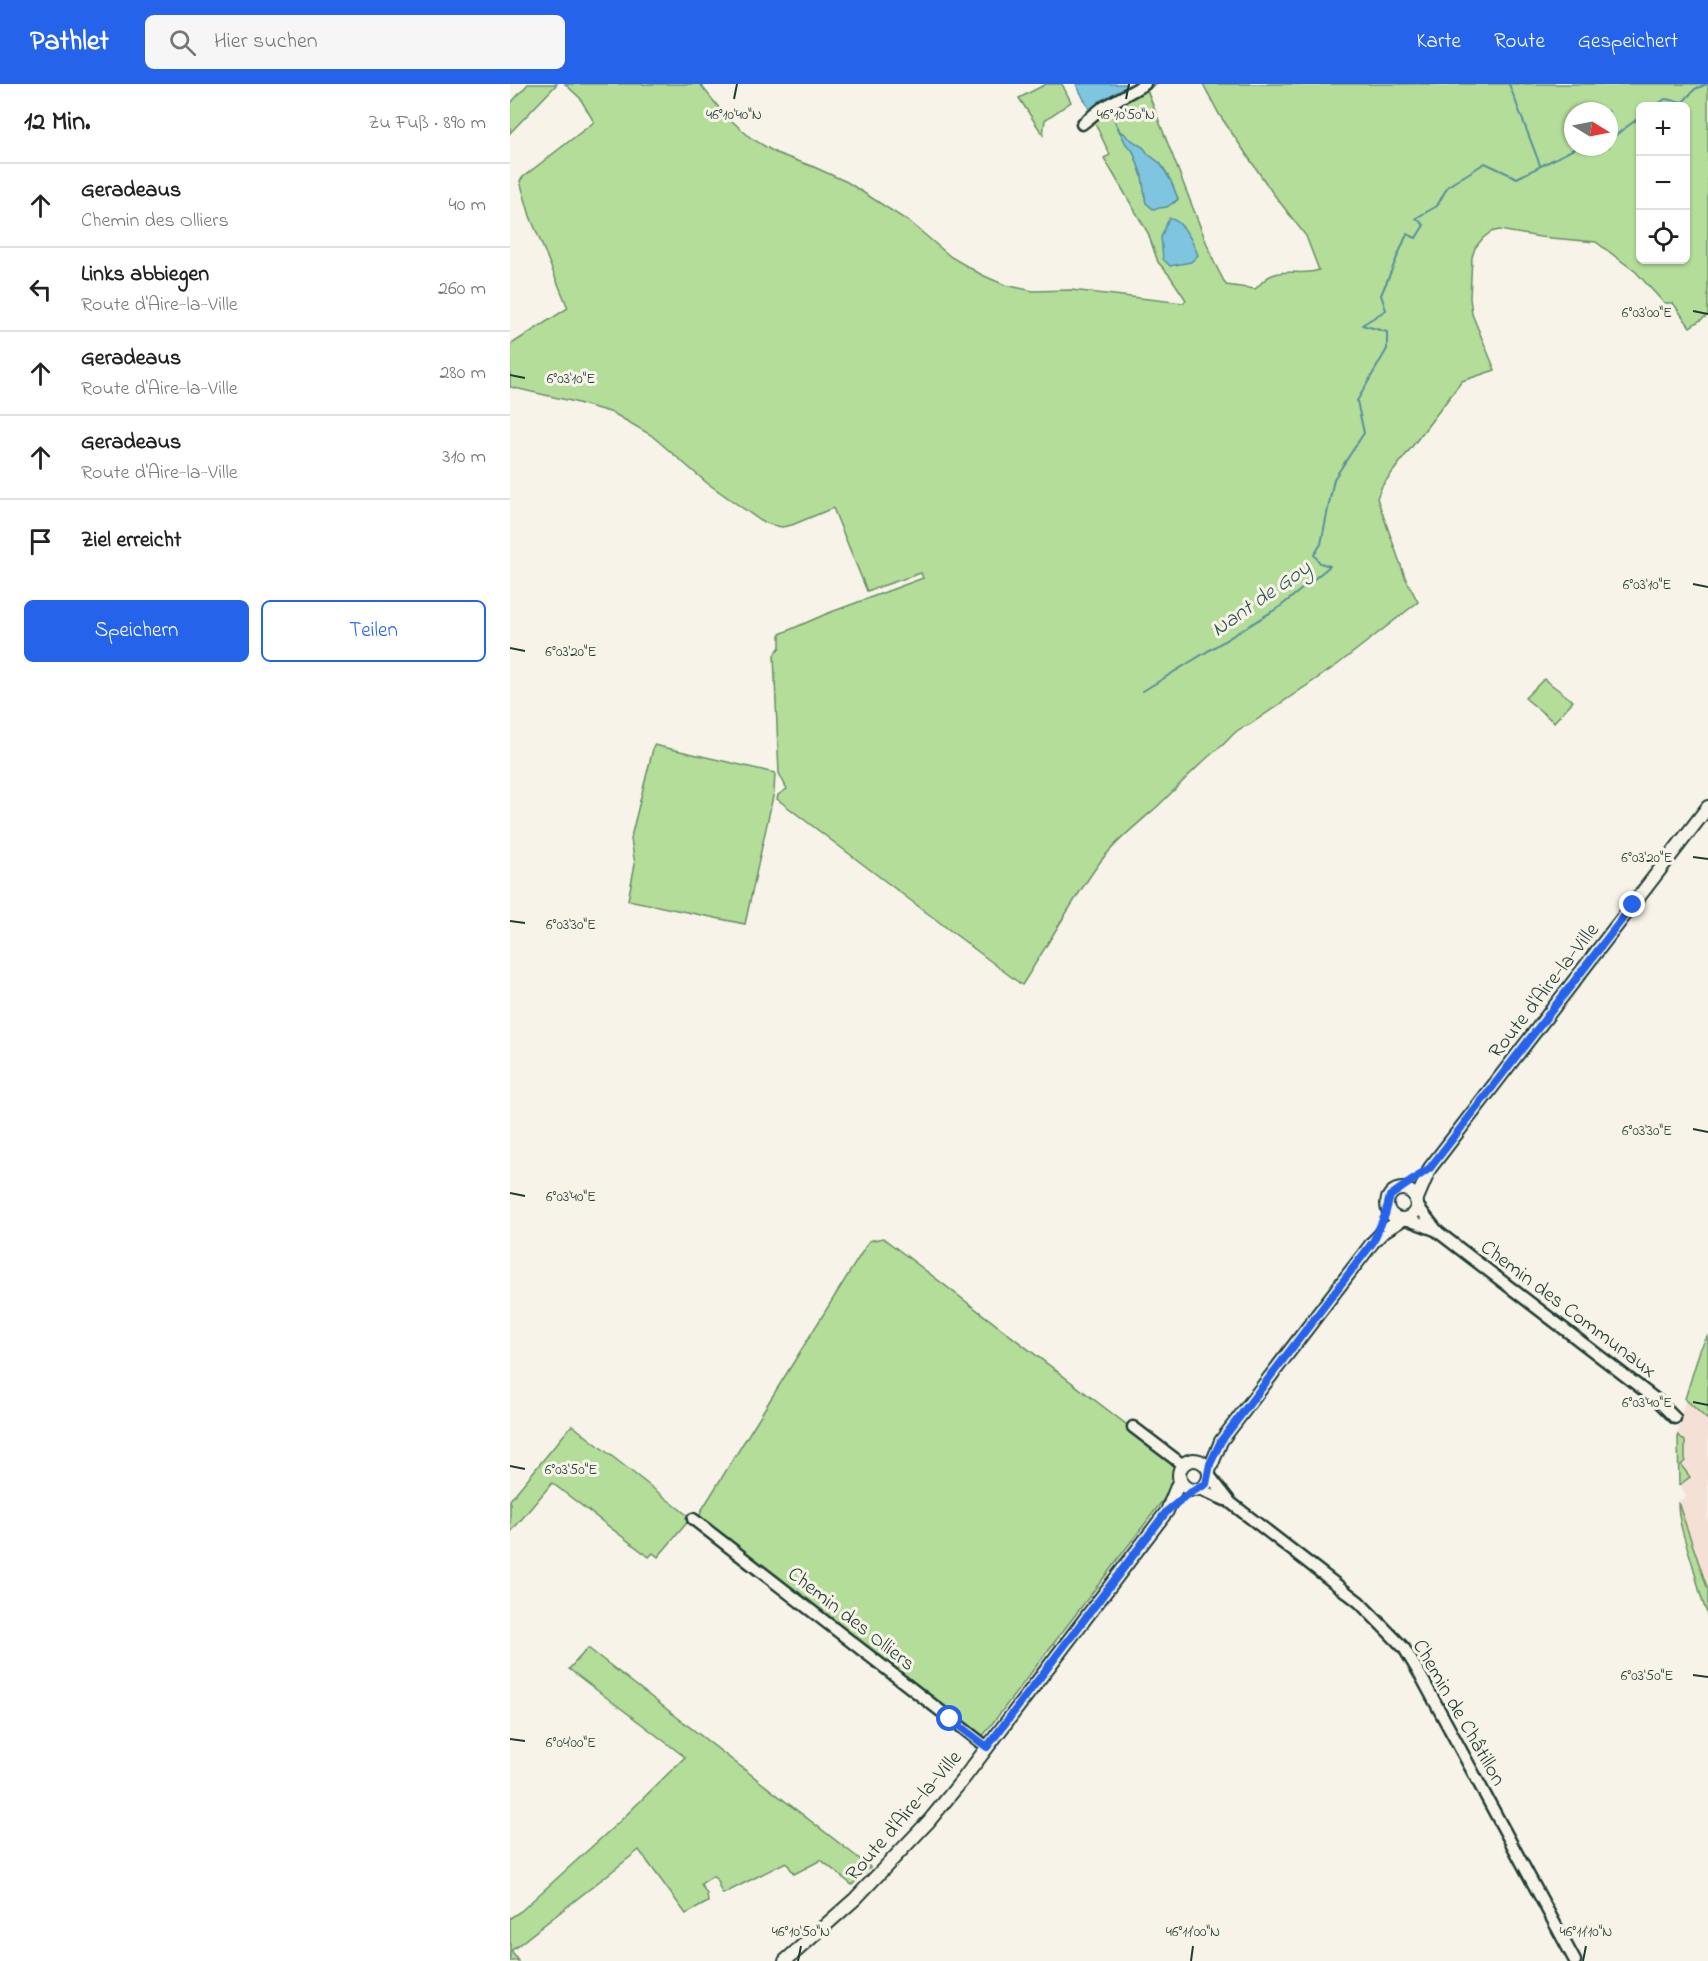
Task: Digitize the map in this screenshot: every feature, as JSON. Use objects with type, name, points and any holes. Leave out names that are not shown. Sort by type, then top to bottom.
[{"type":"main road","name":"Route d'Aire-la-Ville","points":[[1416,1203],[1430,1168],[1708,807]]},
{"type":"main road","name":"Route d'Aire-la-Ville","points":[[1400,1190],[1430,1168]]},
{"type":"main road","points":[[1221,1441],[1188,1462],[1179,1474],[1186,1487],[1197,1489],[1206,1484],[1221,1441],[1373,1242],[1384,1231],[1414,1212],[1416,1203],[1410,1192],[1400,1190],[1390,1196],[1373,1242]]},
{"type":"main road","points":[[1387,1206],[1392,1216],[1404,1219]]},
{"type":"main road","points":[[1188,1462],[1205,1464],[1209,1473]]},
{"type":"main road","name":"Route d'Aire-la-Ville","points":[[785,1961],[840,1913],[929,1821],[1167,1511],[1180,1479]]},
{"type":"main road","name":"Route d'Aire-la-Ville","points":[[1167,1511],[1197,1489]]},
{"type":"street","points":[[1082,124],[1102,108],[1145,84]]},
{"type":"street","name":"Chemin des Communaux","points":[[1416,1203],[1438,1232],[1659,1401],[1674,1418]]},
{"type":"street","name":"Chemin des Communaux","points":[[1404,1219],[1438,1232]]},
{"type":"street","points":[[1133,1427],[1188,1462]]},
{"type":"street","name":"Chemin de Châtillon","points":[[1209,1473],[1230,1503]]},
{"type":"street","name":"Chemin de Châtillon","points":[[1197,1489],[1230,1503],[1359,1602],[1404,1648],[1575,1961]]},
{"type":"street","name":"Chemin des Olliers","points":[[693,1520],[987,1747]]},
{"type":"shaded area","points":[[1685,1399],[1708,1420],[1708,1590],[1678,1502],[1686,1496],[1679,1485],[1678,1435]]},
{"type":"green space","points":[[528,84],[557,84],[510,133],[510,104]]},
{"type":"green space","points":[[565,84],[700,84],[724,114],[751,138],[776,153],[847,182],[911,223],[951,257],[982,275],[1005,285],[1033,291],[1071,290],[1183,303],[1186,300],[1158,262],[1148,233],[1104,158],[1110,155],[1093,119],[1126,84],[1128,88],[1140,84],[1156,84],[1147,90],[1214,262],[1226,285],[1255,289],[1270,276],[1276,274],[1319,270],[1306,236],[1272,192],[1219,114],[1203,84],[1708,84],[1708,315],[1690,327],[1673,303],[1664,303],[1636,272],[1596,242],[1540,237],[1499,230],[1483,238],[1475,248],[1472,257],[1470,298],[1472,314],[1495,370],[1462,381],[1382,486],[1377,498],[1405,577],[1418,602],[1337,665],[1249,725],[1236,731],[1121,839],[1100,862],[1022,985],[777,799],[778,795],[787,789],[779,773],[774,655],[780,647],[780,634],[826,614],[923,578],[921,573],[867,591],[833,508],[782,527],[761,521],[707,483],[651,435],[613,413],[510,387],[510,345],[568,308],[530,216],[520,181],[594,122],[580,98]],"holes":[[[1133,151],[1152,157],[1163,167],[1178,199],[1174,203],[1146,203],[1142,176]]]},
{"type":"green space","points":[[1046,84],[1062,84],[1071,102],[1045,120],[1043,135],[1019,98]]},
{"type":"green space","points":[[1544,679],[1573,701],[1554,722],[1525,698]]},
{"type":"green space","points":[[654,745],[775,773],[774,792],[745,924],[628,900],[635,864],[632,833]]},
{"type":"green space","points":[[883,1238],[1169,1457],[1175,1466],[1173,1487],[982,1737],[702,1523],[700,1517],[701,1511],[869,1241]]},
{"type":"green space","points":[[1708,1335],[1708,1420],[1685,1399],[1700,1350]]},
{"type":"green space","points":[[572,1425],[691,1518],[658,1557],[653,1553],[649,1557],[552,1483],[510,1533],[510,1500]]},
{"type":"green space","points":[[1678,1435],[1685,1441],[1685,1461],[1681,1465],[1690,1477],[1679,1485]]},
{"type":"green space","points":[[1678,1502],[1708,1590],[1708,1615],[1683,1534]]},
{"type":"green space","points":[[588,1648],[870,1867],[852,1885],[821,1860],[794,1874],[786,1862],[723,1894],[719,1882],[713,1876],[701,1884],[707,1894],[708,1902],[686,1914],[639,1850],[511,1951],[518,1961],[510,1961],[510,1918],[521,1911],[619,1822],[685,1757],[569,1669]]},
{"type":"water","points":[[1076,84],[1126,84],[1128,88],[1090,111]]},
{"type":"water","points":[[1120,132],[1144,148],[1160,163],[1178,199],[1167,207],[1153,209],[1146,203],[1142,176],[1133,151],[1126,144]]},
{"type":"water","points":[[1169,218],[1179,223],[1191,238],[1198,255],[1191,262],[1170,266],[1163,259],[1161,237]]},
{"type":"waterway","points":[[1509,84],[1540,165]]},
{"type":"waterway","name":"Nant de Goy","points":[[1683,102],[1695,89],[1707,84]]},
{"type":"waterway","name":"Nant de Goy","points":[[1661,102],[1665,99],[1683,102]]},
{"type":"waterway","points":[[1109,108],[1120,132]]},
{"type":"waterway","name":"Nant de Goy","points":[[1618,133],[1636,120]]},
{"type":"waterway","name":"Nant de Goy","points":[[1143,691],[1281,606],[1330,566],[1320,563],[1314,555],[1321,544],[1334,479],[1364,433],[1357,401],[1387,349],[1387,332],[1362,325],[1386,310],[1381,295],[1407,234],[1416,238],[1424,225],[1416,218],[1437,206],[1448,186],[1485,163],[1517,178],[1564,154]]},
{"type":"route","points":[[950,1719],[987,1747],[1167,1511],[1188,1494],[1206,1484],[1210,1464],[1221,1441],[1373,1242],[1392,1193],[1407,1186],[1430,1168],[1633,905]]}]
